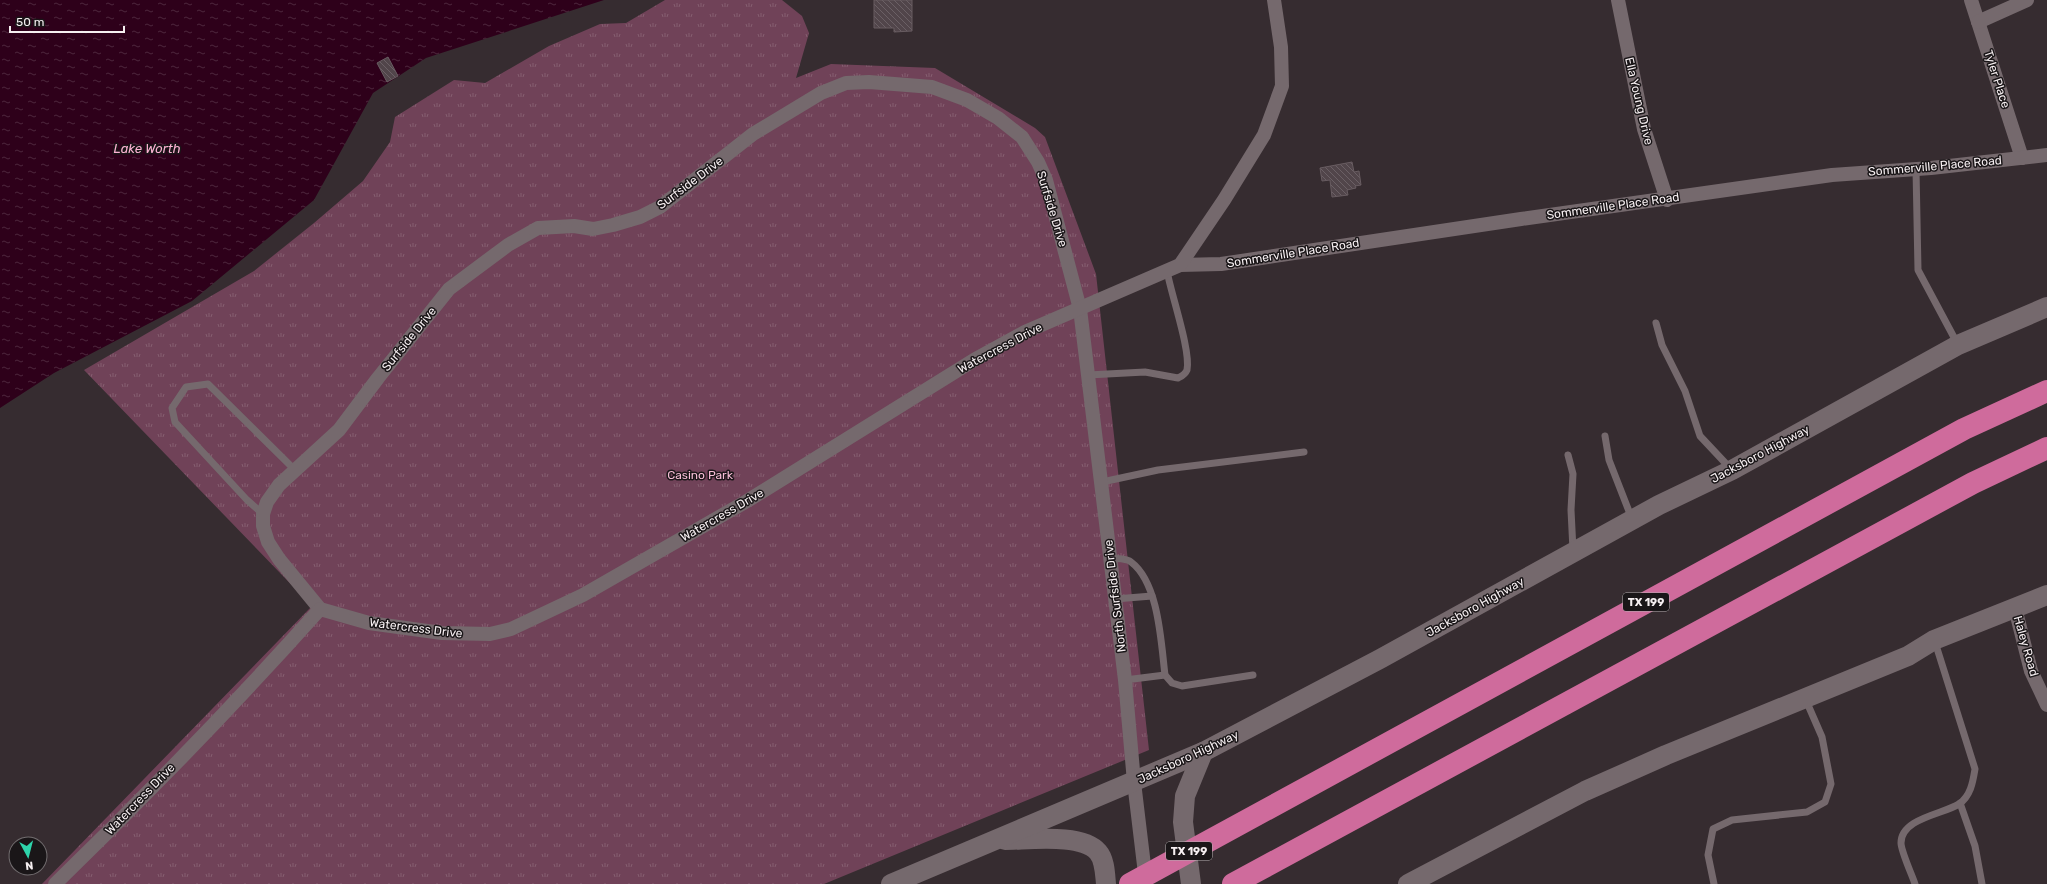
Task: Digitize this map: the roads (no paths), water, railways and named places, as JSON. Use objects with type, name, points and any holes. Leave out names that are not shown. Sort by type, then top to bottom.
[{"type":"highway","name":"TX 199","points":[[1130,884],[1964,429],[2047,391]]},
{"type":"highway","points":[[1233,884],[1973,483],[2047,448]]},
{"type":"main road","name":"Jacksboro Highway","points":[[891,884],[1203,752],[1380,659],[1659,505],[1732,470],[1958,345],[2047,307]]},
{"type":"main road","points":[[1408,884],[1585,791],[1666,755],[1908,656],[1934,640],[2047,595]]},
{"type":"main road","points":[[1191,884],[1183,822],[1185,796],[1203,752]]},
{"type":"main road","points":[[995,840],[1071,840],[1087,843],[1098,852],[1104,866],[1106,884]]},
{"type":"street","name":"Watercress Drive","points":[[55,884],[106,834],[288,645],[320,609],[369,623],[442,633],[490,634],[511,629],[583,595],[747,501],[974,360],[1025,332],[1180,265],[1224,200],[1264,135],[1282,86],[1281,47],[1274,0]]},
{"type":"street","name":"Ella Young Drive","points":[[1618,0],[1644,129],[1667,200]]},
{"type":"street","name":"Tyler Place","points":[[1971,0],[2022,158]]},
{"type":"street","points":[[1978,22],[2027,0]]},
{"type":"street","name":"Surfside Drive","points":[[263,514],[279,485],[339,430],[378,378],[449,289],[508,245],[538,228],[574,226],[593,229],[640,217],[660,207],[754,134],[821,93],[846,83],[869,82],[932,87],[967,100],[992,114],[1022,137],[1038,162],[1046,180],[1080,309]]},
{"type":"street","name":"Sommerville Place Road","points":[[1180,265],[1221,264],[1520,219],[1667,200],[1832,175],[1916,170],[2047,155]]},
{"type":"street","name":"North Surfside Drive","points":[[1080,309],[1102,482],[1125,680],[1134,782],[1147,884]]},
{"type":"street","points":[[263,514],[263,526],[268,542],[279,559],[320,609]]},
{"type":"street","name":"Haley Road","points":[[2015,608],[2031,671],[2047,705]]},
{"type":"lane","points":[[1916,170],[1918,270],[1958,345]]},
{"type":"lane","points":[[1088,375],[1127,371],[1160,374],[1178,378],[1184,375],[1187,360],[1182,333],[1166,272]]},
{"type":"lane","points":[[1656,323],[1662,345],[1685,391],[1700,436],[1732,470]]},
{"type":"lane","points":[[263,514],[247,500],[175,422],[172,408],[186,387],[208,384],[295,470]]},
{"type":"lane","points":[[1605,436],[1609,460],[1632,521]]},
{"type":"lane","points":[[1102,482],[1158,470],[1304,452]]},
{"type":"lane","points":[[1568,455],[1573,474],[1571,510],[1574,552]]},
{"type":"lane","points":[[1110,558],[1130,561],[1143,574],[1156,607],[1165,675],[1172,683],[1182,686],[1253,675]]},
{"type":"lane","points":[[1115,599],[1152,596]]},
{"type":"lane","points":[[1915,884],[1901,843],[1906,829],[1926,816],[1960,804],[1971,789],[1976,769],[1934,640]]},
{"type":"lane","points":[[1125,680],[1165,675]]},
{"type":"lane","points":[[1714,884],[1708,855],[1713,829],[1732,820],[1807,812],[1825,802],[1830,784],[1822,737],[1805,697]]},
{"type":"lane","points":[[1960,804],[1975,846],[1982,884]]},
{"type":"water","name":"Lake Worth","points":[[0,0],[604,0],[426,58],[373,93],[314,200],[192,301],[54,373],[0,408]]},
{"type":"park label","name":"Casino Park","points":[[700,475]]}]
